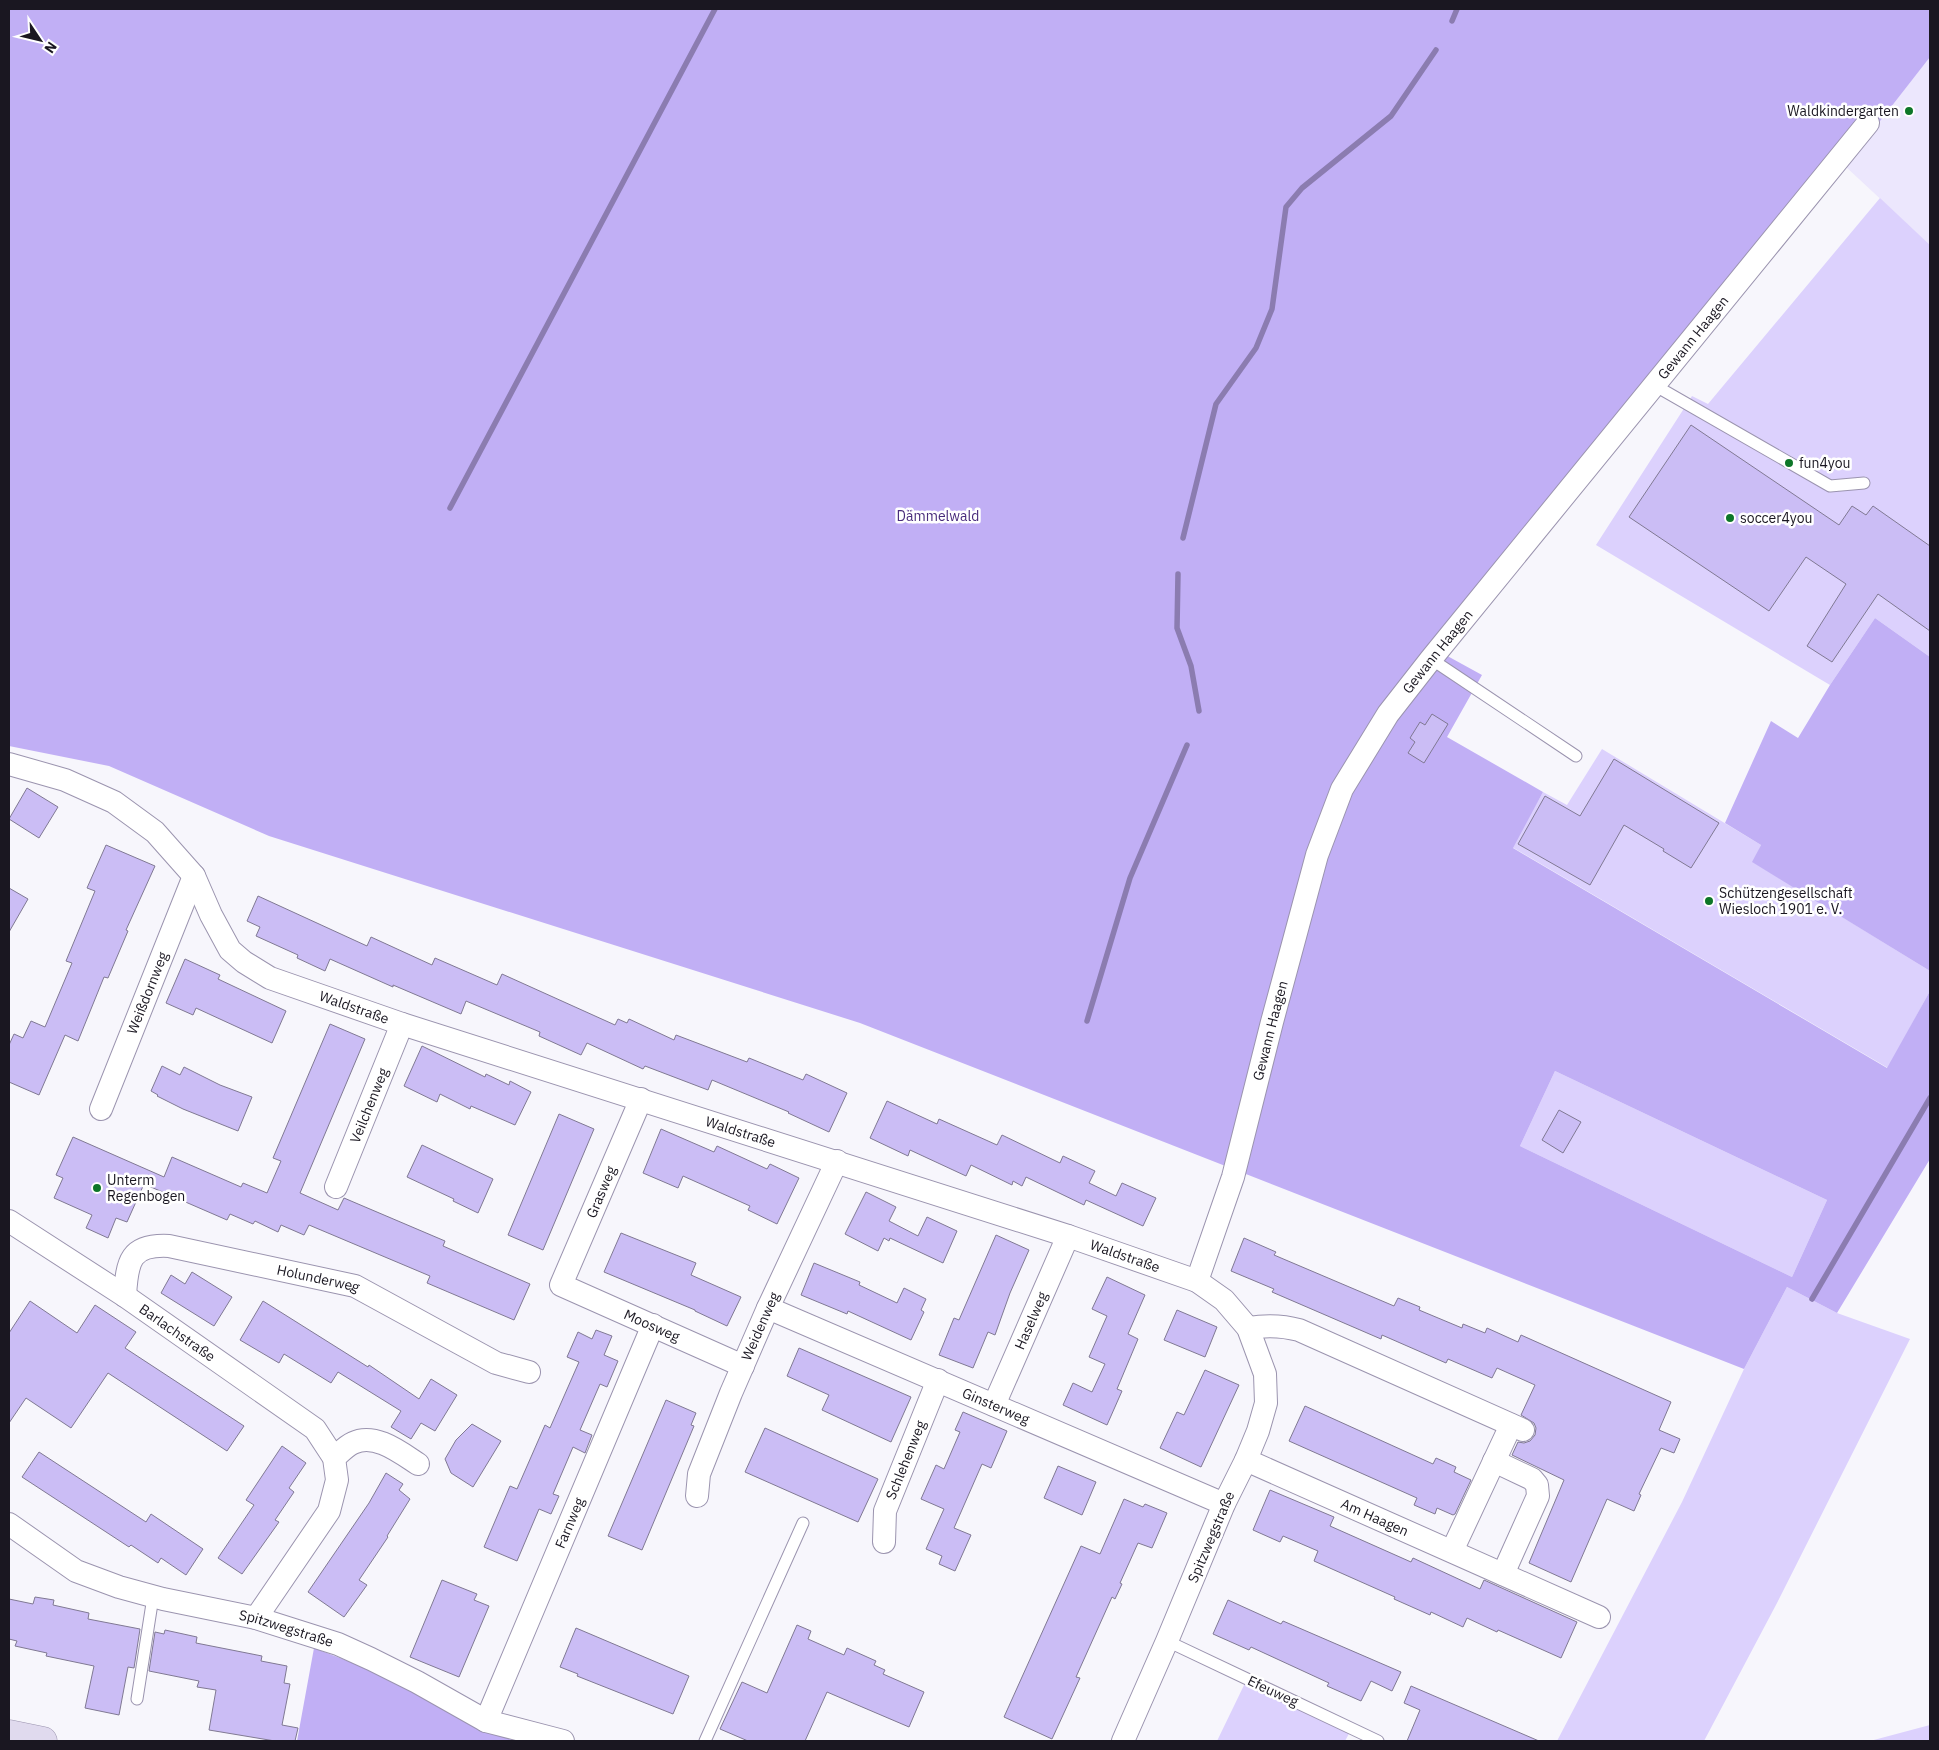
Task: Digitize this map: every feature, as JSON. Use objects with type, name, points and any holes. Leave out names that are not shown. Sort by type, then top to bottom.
[{"type":"main road","points":[[9,1734],[43,1741]]},
{"type":"street","name":"Gewann Haagen","points":[[1197,1281],[1233,1177],[1317,855],[1342,788],[1388,714],[1431,659],[1868,123]]},
{"type":"street","name":"Waldstraße","points":[[9,764],[64,780],[114,802],[155,832],[194,876],[230,950],[244,962],[270,978],[402,1024],[837,1161],[1068,1236],[1197,1281],[1224,1300],[1248,1328]]},
{"type":"street","name":"Weißdornweg","points":[[101,1109],[194,876]]},
{"type":"street","name":"Veilchenweg","points":[[336,1187],[402,1024]]},
{"type":"street","name":"Grasweg","points":[[561,1285],[641,1099]]},
{"type":"street","name":"Weidenweg","points":[[697,1496],[699,1474],[731,1393],[768,1308],[837,1161]]},
{"type":"street","name":"Barlachstraße","points":[[9,1221],[125,1296],[315,1429],[334,1458],[337,1480],[329,1511],[256,1618]]},
{"type":"street","name":"Haselweg","points":[[994,1404],[1068,1236]]},
{"type":"street","name":"Holunderweg","points":[[125,1296],[128,1265],[136,1253],[151,1245],[169,1246],[355,1286],[496,1363],[529,1372]]},
{"type":"street","name":"Moosweg","points":[[561,1285],[743,1366]]},
{"type":"street","name":"Ginsterweg","points":[[768,1308],[1224,1504]]},
{"type":"street","name":"Farnweg","points":[[486,1721],[653,1325]]},
{"type":"street","points":[[1248,1328],[1268,1325],[1284,1326],[1299,1330],[1517,1428],[1494,1462],[1452,1552]]},
{"type":"street","name":"Spitzwegstraße","points":[[1123,1741],[1224,1504],[1246,1460],[1258,1430],[1266,1403],[1265,1374],[1248,1328]]},
{"type":"street","name":"Schlehenweg","points":[[884,1542],[884,1511],[938,1380]]},
{"type":"street","points":[[334,1458],[353,1443],[365,1440],[393,1448],[418,1464]]},
{"type":"street","name":"Am Haagen","points":[[1246,1460],[1599,1617]]},
{"type":"street","points":[[1494,1462],[1532,1479],[1537,1485],[1538,1496],[1503,1574]]},
{"type":"street","name":"Spitzwegstraße","points":[[9,1524],[76,1571],[153,1597],[256,1618],[338,1644],[417,1682],[486,1721],[563,1741]]},
{"type":"lane","points":[[1654,385],[1830,486],[1864,483]]},
{"type":"lane","points":[[1431,659],[1576,756]]},
{"type":"lane","points":[[704,1741],[803,1523]]},
{"type":"lane","points":[[137,1699],[153,1597]]},
{"type":"lane","name":"Efeuweg","points":[[1167,1641],[1378,1741]]},
{"type":"shaded area","name":"Waldkindergarten","points":[[1930,57],[1930,245],[1845,166]]},
{"type":"shaded area","name":"fun4you","points":[[1880,198],[1930,245],[1930,657],[1875,618],[1830,685],[1596,545],[1692,396],[1708,404]]},
{"type":"shaded area","name":"Schützengesellschaft Wiesloch 1901 e. V.","points":[[1602,749],[1761,845],[1753,862],[1930,971],[1930,991],[1888,1068],[1512,847],[1543,792],[1567,805]]},
{"type":"shaded area","points":[[1555,1071],[1827,1200],[1792,1277],[1520,1146]]},
{"type":"shaded area","points":[[1787,1287],[1837,1313],[1910,1339],[1777,1603],[1704,1741],[1557,1741],[1682,1502],[1744,1369]]},
{"type":"shaded area","points":[[1247,1679],[1352,1728],[1345,1741],[1217,1741]]},
{"type":"shaded area","points":[[1930,1725],[1930,1741],[1870,1741]]},
{"type":"green space","name":"Dämmelwald","points":[[9,9],[1930,9],[1930,57],[1845,166],[1431,647],[1482,675],[1447,737],[1543,792],[1513,848],[1887,1068],[1930,991],[1930,1159],[1837,1313],[1787,1287],[1744,1369],[860,1023],[269,836],[109,766],[9,746]],"holes":[[[1555,1071],[1827,1200],[1792,1277],[1520,1146]]]},
{"type":"green space","points":[[1875,618],[1930,657],[1930,971],[1752,862],[1761,845],[1725,823],[1771,721],[1798,738],[1830,685]]},
{"type":"green space","points":[[314,1648],[363,1667],[514,1741],[297,1741]]},
{"type":"building","name":"soccer4you","points":[[1691,425],[1839,525],[1852,506],[1866,515],[1873,506],[1930,546],[1930,631],[1878,594],[1832,662],[1807,646],[1846,584],[1806,557],[1769,611],[1629,517]]},
{"type":"building","points":[[1432,714],[1448,724],[1424,763],[1408,753],[1415,742],[1410,738],[1420,722],[1425,725]]},
{"type":"building","points":[[1614,759],[1719,823],[1691,868],[1624,825],[1590,885],[1518,844],[1545,796],[1580,816]]},
{"type":"building","points":[[27,788],[58,807],[39,838],[9,819]]},
{"type":"building","points":[[106,845],[155,866],[126,930],[128,931],[108,978],[104,977],[78,1041],[65,1035],[39,1095],[9,1082],[9,1045],[14,1034],[23,1038],[31,1021],[45,1027],[72,963],[66,961],[95,891],[87,888]]},
{"type":"building","points":[[9,888],[28,899],[9,932]]},
{"type":"building","points":[[258,896],[367,946],[371,937],[432,965],[435,958],[497,985],[502,974],[615,1025],[618,1019],[627,1023],[629,1019],[674,1040],[676,1035],[747,1062],[749,1058],[803,1080],[806,1074],[847,1093],[829,1132],[789,1112],[712,1080],[708,1090],[645,1066],[643,1069],[587,1043],[581,1055],[539,1036],[540,1032],[466,1001],[461,1014],[330,959],[325,971],[297,958],[298,955],[256,936],[260,927],[247,921]]},
{"type":"building","points":[[185,959],[220,975],[218,979],[286,1011],[272,1043],[196,1008],[193,1015],[166,1003]]},
{"type":"building","points":[[330,1024],[365,1039],[300,1193],[338,1210],[344,1198],[445,1241],[443,1246],[530,1284],[514,1320],[427,1283],[430,1276],[309,1225],[304,1235],[281,1225],[278,1232],[255,1221],[253,1224],[230,1214],[227,1220],[144,1184],[127,1222],[116,1218],[108,1238],[86,1228],[92,1215],[54,1198],[63,1178],[56,1175],[73,1137],[164,1177],[172,1157],[241,1187],[243,1183],[267,1193],[281,1161],[273,1158]]},
{"type":"building","points":[[422,1046],[485,1077],[486,1074],[509,1085],[510,1081],[531,1092],[515,1125],[471,1106],[470,1109],[440,1094],[437,1102],[404,1086]]},
{"type":"building","points":[[162,1066],[180,1075],[184,1067],[220,1085],[252,1097],[238,1131],[183,1109],[151,1091]]},
{"type":"building","points":[[887,1101],[937,1124],[939,1119],[997,1145],[1002,1135],[1060,1163],[1063,1156],[1095,1171],[1089,1183],[1116,1196],[1122,1183],[1156,1198],[1143,1226],[1086,1200],[1084,1205],[1026,1177],[1022,1186],[1013,1181],[1012,1185],[971,1165],[966,1176],[910,1150],[908,1156],[870,1138]]},
{"type":"building","points":[[1559,1110],[1581,1122],[1563,1153],[1542,1140]]},
{"type":"building","points":[[559,1114],[594,1129],[543,1250],[508,1235]]},
{"type":"building","points":[[661,1129],[714,1152],[717,1146],[767,1169],[770,1164],[799,1178],[777,1224],[748,1210],[750,1206],[683,1176],[678,1188],[643,1173]]},
{"type":"building","points":[[422,1145],[493,1179],[478,1213],[453,1201],[454,1199],[407,1177]]},
{"type":"building","points":[[866,1192],[896,1207],[889,1221],[918,1236],[927,1217],[957,1231],[943,1263],[890,1238],[889,1241],[884,1238],[878,1251],[845,1234]]},
{"type":"building","points":[[621,1233],[696,1263],[691,1275],[741,1297],[727,1326],[695,1310],[604,1272]]},
{"type":"building","points":[[996,1235],[1029,1250],[1010,1293],[995,1335],[988,1332],[973,1368],[939,1355],[954,1318],[959,1320]]},
{"type":"building","points":[[1244,1238],[1276,1252],[1274,1255],[1394,1306],[1398,1298],[1420,1307],[1419,1310],[1462,1328],[1463,1324],[1485,1333],[1487,1328],[1518,1342],[1521,1335],[1671,1402],[1659,1430],[1680,1439],[1674,1453],[1661,1448],[1639,1494],[1641,1495],[1634,1511],[1607,1499],[1571,1582],[1529,1563],[1564,1480],[1512,1455],[1518,1442],[1530,1441],[1535,1435],[1536,1428],[1534,1423],[1521,1415],[1535,1385],[1497,1368],[1492,1378],[1448,1359],[1446,1363],[1382,1335],[1381,1339],[1272,1292],[1274,1289],[1231,1271]]},
{"type":"building","points":[[814,1263],[860,1282],[859,1285],[897,1303],[904,1288],[926,1299],[921,1310],[924,1312],[911,1340],[848,1311],[847,1314],[801,1295]]},
{"type":"building","points":[[192,1272],[232,1297],[214,1326],[161,1293],[171,1275],[185,1284]]},
{"type":"building","points":[[1107,1277],[1145,1295],[1128,1334],[1138,1339],[1117,1389],[1122,1391],[1107,1425],[1063,1405],[1073,1383],[1092,1392],[1105,1364],[1089,1357],[1107,1316],[1092,1309]]},
{"type":"building","points":[[30,1301],[77,1333],[95,1305],[136,1332],[125,1348],[244,1426],[227,1451],[108,1373],[71,1428],[26,1398],[9,1423],[9,1333]]},
{"type":"building","points":[[263,1301],[368,1367],[369,1365],[419,1399],[431,1379],[457,1395],[435,1431],[421,1423],[411,1439],[391,1427],[401,1411],[338,1372],[331,1383],[284,1354],[279,1363],[240,1340]]},
{"type":"building","points":[[1177,1310],[1217,1327],[1205,1357],[1164,1340]]},
{"type":"building","points":[[596,1330],[612,1336],[604,1355],[618,1361],[607,1387],[600,1384],[580,1430],[592,1435],[585,1453],[573,1447],[553,1494],[559,1496],[551,1514],[539,1509],[517,1561],[484,1547],[510,1486],[517,1489],[545,1425],[550,1428],[579,1362],[567,1357],[578,1332],[592,1339]]},
{"type":"building","points":[[799,1348],[911,1397],[891,1442],[822,1410],[829,1395],[787,1376]]},
{"type":"building","points":[[1205,1370],[1239,1385],[1201,1467],[1160,1448],[1177,1412],[1184,1415]]},
{"type":"building","points":[[666,1400],[696,1413],[691,1425],[694,1426],[642,1550],[608,1536]]},
{"type":"building","points":[[1305,1406],[1433,1464],[1436,1458],[1456,1467],[1454,1472],[1471,1480],[1455,1514],[1453,1515],[1437,1508],[1435,1514],[1414,1505],[1417,1498],[1289,1441]]},
{"type":"building","points":[[963,1412],[1007,1431],[991,1468],[982,1464],[954,1528],[971,1535],[955,1571],[939,1564],[942,1556],[926,1549],[944,1509],[921,1499],[936,1465],[944,1469],[960,1432],[955,1430]]},
{"type":"building","points":[[472,1424],[501,1441],[473,1487],[451,1473],[445,1459],[456,1440]]},
{"type":"building","points":[[765,1428],[878,1479],[858,1522],[745,1472]]},
{"type":"building","points":[[282,1446],[306,1463],[289,1488],[294,1492],[275,1520],[279,1522],[242,1574],[218,1558],[254,1505],[246,1500]]},
{"type":"building","points":[[39,1452],[146,1522],[151,1514],[203,1549],[186,1575],[161,1558],[158,1563],[131,1545],[129,1547],[22,1477]]},
{"type":"building","points":[[1058,1466],[1096,1482],[1082,1515],[1044,1498]]},
{"type":"building","points":[[386,1473],[403,1484],[399,1490],[410,1499],[388,1537],[359,1580],[367,1585],[344,1617],[308,1592],[369,1503]]},
{"type":"building","points":[[1270,1490],[1334,1517],[1330,1526],[1411,1562],[1413,1558],[1480,1589],[1484,1580],[1577,1622],[1561,1658],[1467,1618],[1463,1627],[1431,1612],[1430,1615],[1394,1599],[1395,1597],[1314,1561],[1318,1551],[1283,1536],[1280,1542],[1253,1530]]},
{"type":"building","points":[[1124,1499],[1143,1507],[1145,1504],[1167,1513],[1152,1548],[1138,1543],[1120,1583],[1122,1584],[1115,1599],[1112,1597],[1076,1677],[1080,1678],[1052,1739],[1004,1717],[1081,1546],[1100,1554]]},
{"type":"building","points":[[442,1580],[477,1594],[474,1600],[489,1606],[459,1677],[410,1657]]},
{"type":"building","points":[[35,1597],[54,1600],[53,1605],[89,1613],[88,1619],[140,1629],[134,1668],[128,1667],[119,1715],[85,1708],[94,1666],[46,1656],[47,1653],[15,1646],[17,1641],[9,1639],[9,1599],[33,1604]]},
{"type":"building","points":[[1228,1600],[1281,1624],[1283,1621],[1401,1672],[1392,1691],[1371,1681],[1361,1701],[1327,1686],[1329,1683],[1251,1647],[1249,1650],[1213,1634]]},
{"type":"building","points":[[797,1625],[811,1631],[808,1639],[844,1655],[847,1648],[876,1661],[874,1665],[885,1670],[883,1674],[924,1692],[909,1727],[827,1692],[805,1741],[748,1741],[720,1729],[742,1682],[767,1693]]},
{"type":"building","points":[[576,1628],[689,1676],[673,1714],[577,1676],[578,1674],[560,1667]]},
{"type":"building","points":[[165,1630],[197,1637],[196,1643],[262,1656],[261,1661],[287,1666],[284,1683],[290,1684],[282,1725],[298,1728],[295,1741],[275,1741],[209,1730],[216,1690],[197,1687],[199,1681],[149,1671],[155,1632],[164,1634]]},
{"type":"building","points":[[1411,1686],[1539,1741],[1407,1741],[1420,1710],[1404,1703]]},
{"type":"waterway","points":[[450,508],[715,9]]},
{"type":"waterway","points":[[1452,21],[1457,9]]},
{"type":"waterway","points":[[1183,538],[1216,404],[1256,348],[1272,309],[1286,207],[1302,188],[1391,116],[1436,50]]},
{"type":"waterway","points":[[1178,574],[1177,628],[1191,666],[1199,711]]},
{"type":"waterway","points":[[1087,1021],[1130,878],[1187,745]]},
{"type":"waterway","points":[[1812,1299],[1930,1098]]},
{"type":"place","name":"Waldkindergarten","points":[[1909,111]]},
{"type":"place","name":"fun4you","points":[[1789,463]]},
{"type":"place","name":"soccer4you","points":[[1730,518]]},
{"type":"place","name":"Schützengesellschaft Wiesloch 1901 e. V.","points":[[1709,901]]},
{"type":"place","name":"Unterm Regenbogen","points":[[97,1188]]}]
